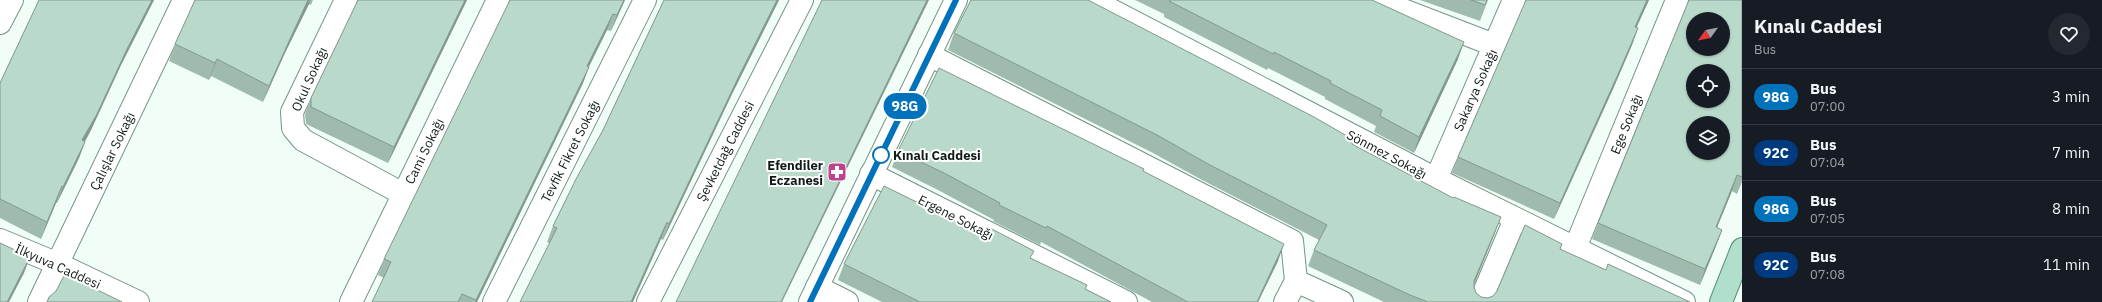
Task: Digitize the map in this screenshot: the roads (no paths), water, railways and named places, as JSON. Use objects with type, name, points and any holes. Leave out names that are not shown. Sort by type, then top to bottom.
[{"type":"main road","points":[[1721,302],[1742,248]]},
{"type":"street","points":[[0,24],[12,0]]},
{"type":"street","name":"Çalışlar Sokağı","points":[[39,302],[184,0]]},
{"type":"street","name":"Okul Sokağı","points":[[346,0],[292,112],[293,128],[304,140],[403,194]]},
{"type":"street","name":"Cami Sokağı","points":[[351,302],[498,0]]},
{"type":"street","name":"Tevfik Fikret Sokağı","points":[[494,302],[645,0]]},
{"type":"street","name":"Şevketdağ Caddesi","points":[[648,302],[802,0]]},
{"type":"street","points":[[847,302],[813,295],[956,0]]},
{"type":"street","name":"Sönmez Sokağı","points":[[1092,0],[1436,179],[1684,302]]},
{"type":"street","points":[[1377,0],[1494,45]]},
{"type":"street","name":"Sakarya Sokağı","points":[[1436,179],[1514,0]]},
{"type":"street","name":"Ege Sokağı","points":[[1575,248],[1677,0]]},
{"type":"street","points":[[929,55],[1292,241],[1296,281],[1285,302]]},
{"type":"street","name":"Ergene Sokağı","points":[[872,174],[1126,302]]},
{"type":"street","points":[[1480,302],[1515,219]]},
{"type":"street","name":"İlkyuva Caddesi","points":[[0,240],[58,264],[138,302]]},
{"type":"street","points":[[1296,281],[1342,302]]},
{"type":"place","name":"Kınalı Caddesi","points":[[881,155]]},
{"type":"place","name":"Efendiler Eczanesi","points":[[837,172]]}]
